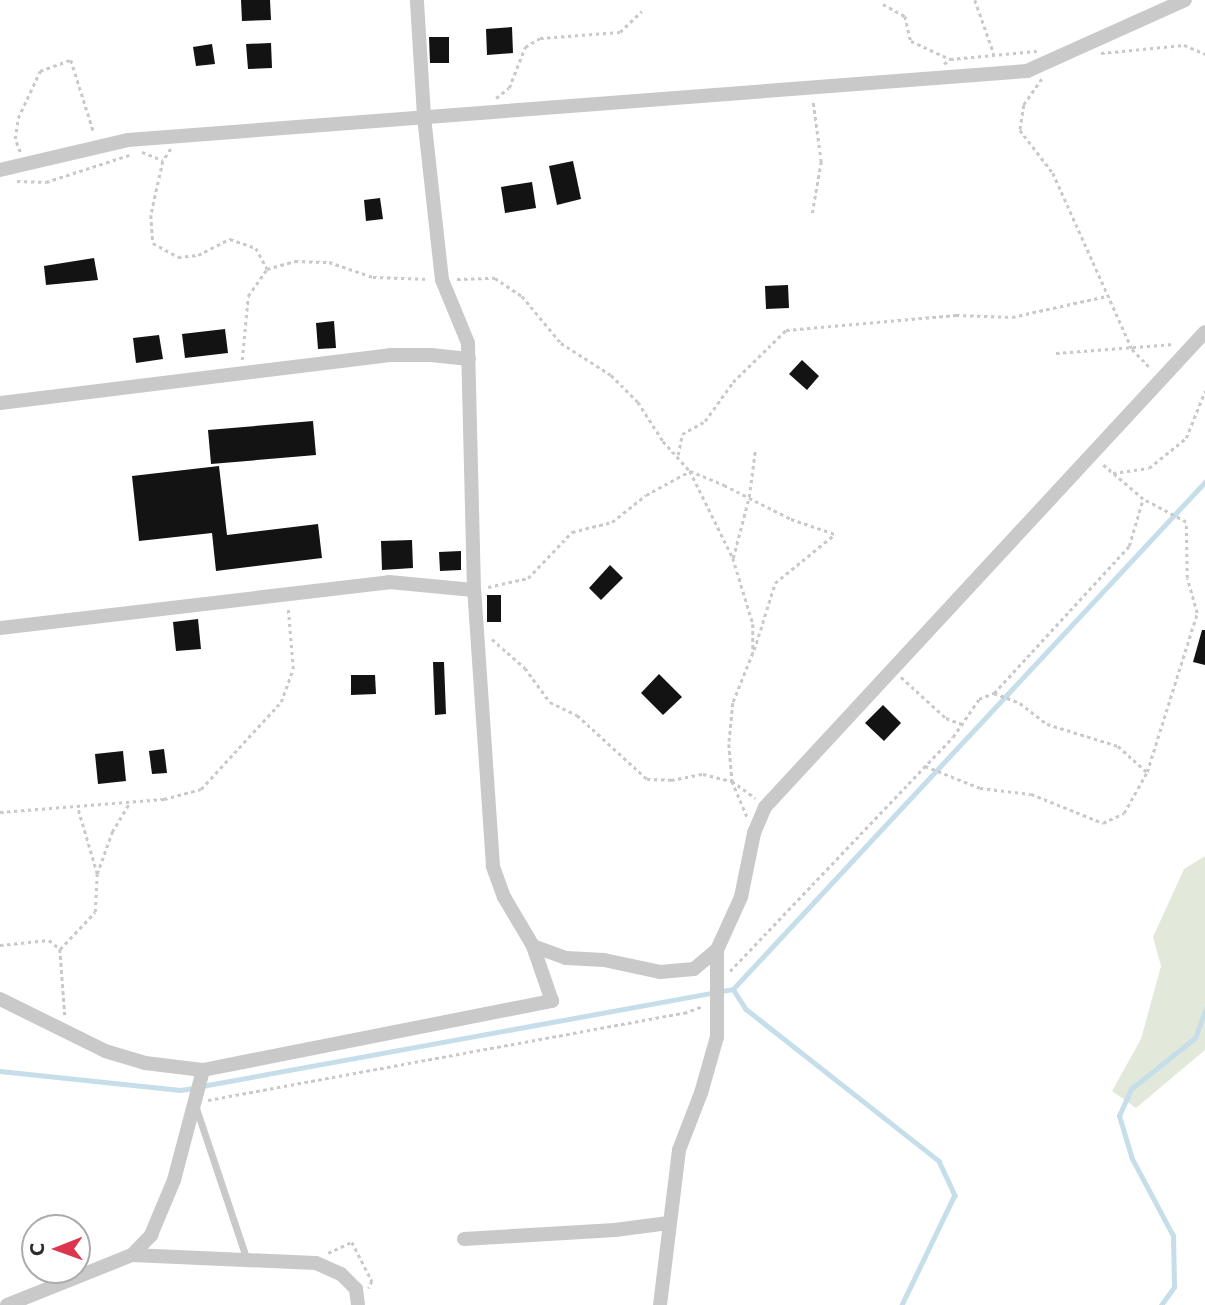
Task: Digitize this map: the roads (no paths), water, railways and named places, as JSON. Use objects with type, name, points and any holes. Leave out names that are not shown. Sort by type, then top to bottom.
[{"type":"street","points":[[0,999],[105,1051],[145,1063],[203,1070],[552,1001],[533,946],[504,897],[493,866],[474,590],[468,343],[442,280],[424,116],[417,0]]},
{"type":"street","points":[[0,170],[128,140],[1027,71],[1185,0]]},
{"type":"street","points":[[533,946],[566,958],[604,960],[660,972],[694,970],[717,950],[741,897],[754,833],[765,807],[1200,337]]},
{"type":"street","points":[[0,403],[390,355],[468,359]]},
{"type":"street","points":[[0,628],[389,582],[474,590]]},
{"type":"street","points":[[660,1305],[679,1150],[701,1093],[717,1037],[717,950]]},
{"type":"street","points":[[7,1305],[132,1255],[152,1235],[174,1180],[203,1070]]},
{"type":"street","points":[[464,1239],[615,1230],[669,1223]]},
{"type":"street","points":[[132,1255],[316,1263],[341,1274],[356,1289],[358,1305]]},
{"type":"lane","points":[[194,1102],[248,1260]]},
{"type":"waterway","points":[[202,1086],[733,989],[1205,482]]},
{"type":"waterway","points":[[733,989],[746,1009],[939,1161],[955,1195],[902,1305]]},
{"type":"waterway","points":[[1161,1305],[1174,1287],[1173,1236],[1132,1159],[1119,1116],[1131,1089],[1195,1038],[1205,1010]]},
{"type":"waterway","points":[[0,1071],[180,1090],[194,1088]]}]
